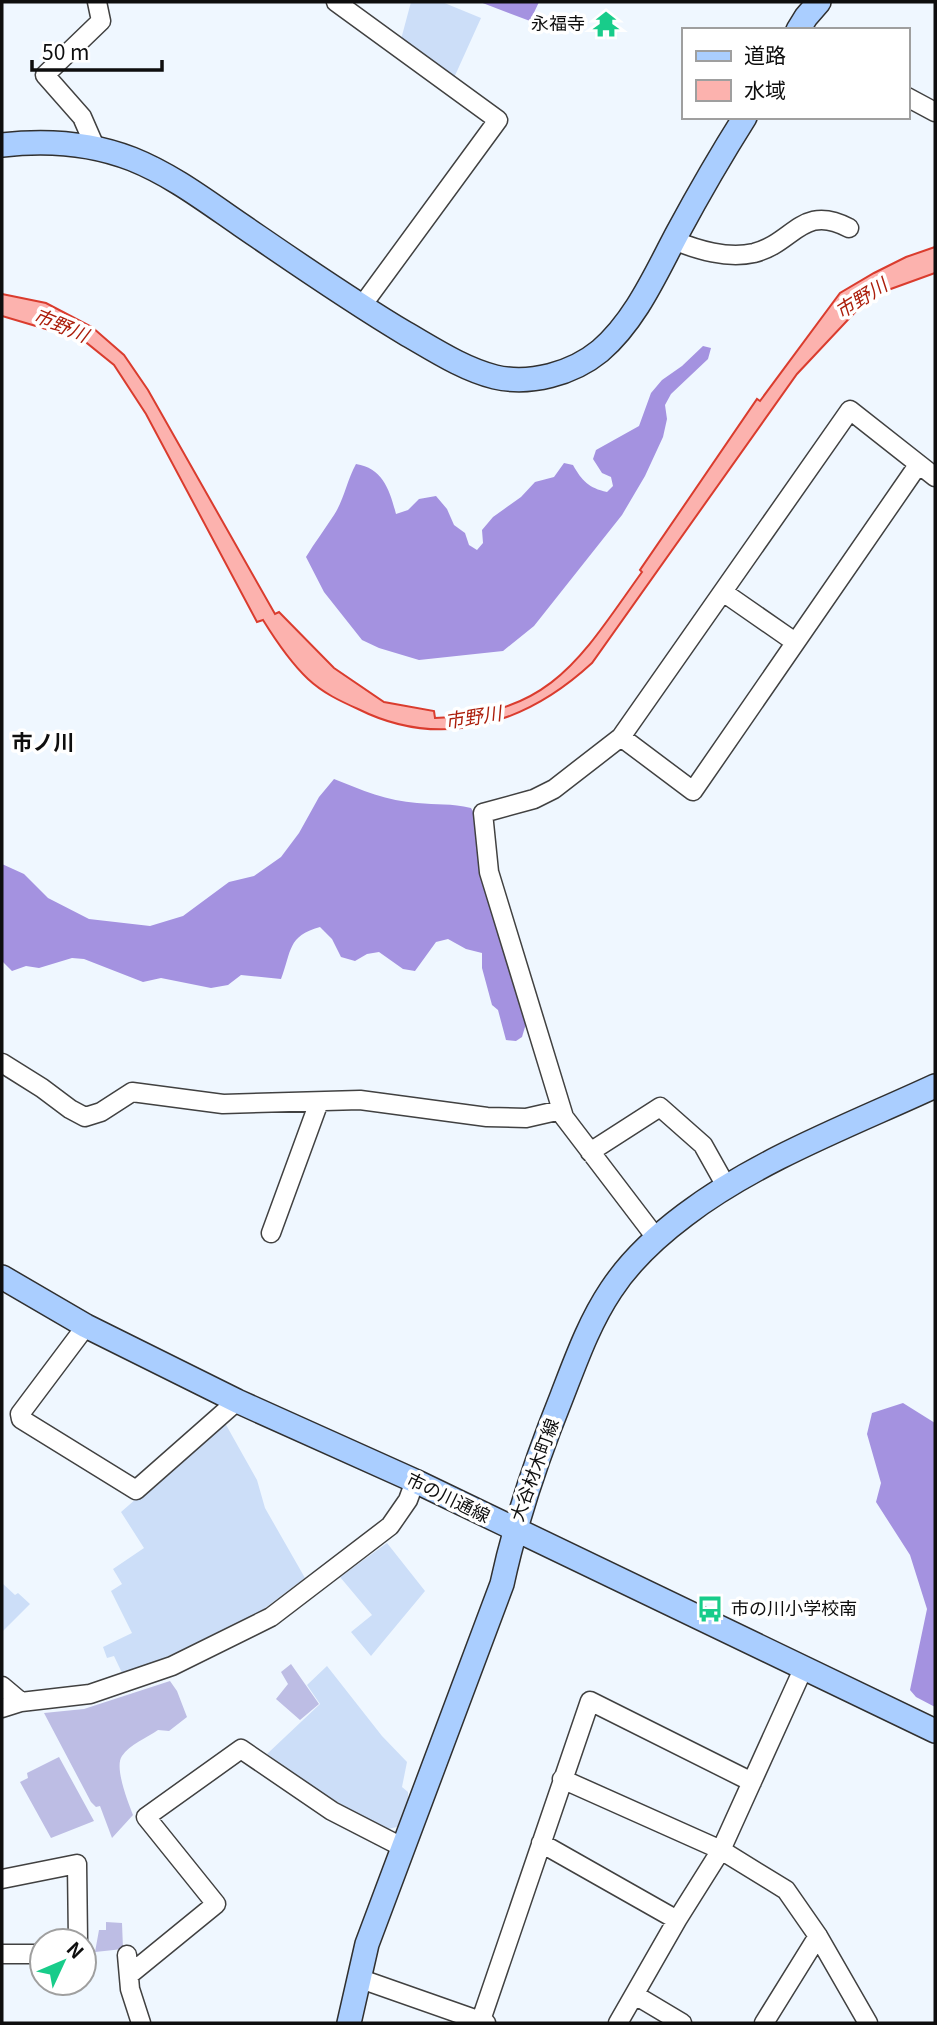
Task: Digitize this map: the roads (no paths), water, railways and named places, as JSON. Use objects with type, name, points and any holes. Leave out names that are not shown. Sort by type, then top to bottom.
[{"type":"street","points":[[96,149],[82,117],[45,75],[101,21],[97,2]]},
{"type":"street","points":[[336,2],[498,120],[361,307]]},
{"type":"street","points":[[799,28],[819,2]]},
{"type":"street","points":[[909,98],[935,112]]},
{"type":"street","points":[[2,145],[35,141],[96,149],[131,158],[180,183],[361,307],[467,368],[497,377],[527,379],[551,376],[579,364],[599,352],[629,320],[708,177],[744,119]]},
{"type":"street","points":[[673,240],[709,253],[754,253],[809,222],[822,218],[849,228]]},
{"type":"street","points":[[657,1238],[561,1110],[489,872],[483,813],[534,799],[554,789],[621,737],[850,410],[935,477]]},
{"type":"street","points":[[621,737],[693,791],[918,465]]},
{"type":"street","points":[[723,592],[795,642]]},
{"type":"street","points":[[2,1063],[85,1117],[101,1112],[132,1092],[223,1104],[360,1100],[486,1117],[526,1118],[561,1110]]},
{"type":"street","name":"大谷材木町線","points":[[349,2023],[367,1944],[502,1584],[513,1530],[543,1444],[585,1336],[611,1290],[657,1238],[685,1214],[726,1186],[935,1086]]},
{"type":"street","points":[[271,1233],[319,1102]]},
{"type":"street","points":[[590,1152],[660,1107],[703,1145],[726,1186]]},
{"type":"street","name":"市の川通線","points":[[2,1277],[86,1326],[237,1401],[415,1481],[935,1731]]},
{"type":"street","points":[[86,1326],[20,1414],[21,1419],[136,1490],[237,1401]]},
{"type":"street","points":[[2,1708],[21,1702],[90,1694],[172,1666],[271,1617],[390,1526],[408,1500],[415,1481]]},
{"type":"street","points":[[618,2023],[677,1920],[722,1850],[804,1667]]},
{"type":"street","points":[[2,1686],[21,1702]]},
{"type":"street","points":[[358,1978],[482,2022],[590,1701],[752,1783]]},
{"type":"street","points":[[129,1975],[216,1905],[146,1817],[241,1749],[332,1811],[404,1848]]},
{"type":"street","points":[[562,1779],[722,1850],[786,1890],[818,1936],[868,2023]]},
{"type":"street","points":[[541,1843],[677,1920]]},
{"type":"street","points":[[2,1879],[77,1864],[78,1927]]},
{"type":"street","points":[[764,2023],[818,1936]]},
{"type":"street","points":[[2,1954],[28,1954]]},
{"type":"street","points":[[127,1955],[130,1989],[141,2023]]},
{"type":"street","points":[[635,1995],[682,2023]]},
{"type":"water","name":"市野川","points":[[935,247],[935,273],[888,290],[858,309],[797,374],[592,663],[539,702],[482,725],[452,729],[421,728],[389,722],[338,700],[308,679],[295,666],[263,620],[257,622],[146,414],[114,365],[83,340],[2,316],[2,294],[46,303],[92,327],[124,355],[148,390],[275,614],[279,612],[334,668],[384,702],[434,711],[435,718],[475,714],[508,706],[536,693],[560,676],[600,630],[642,572],[640,570],[757,399],[760,401],[840,293],[906,257]]},
{"type":"place","name":"永福寺","points":[[606,24]]},
{"type":"place","name":"市の川小学校南","points":[[710,1609]]},
{"type":"district","name":"市ノ川","points":[[43,743]]}]
